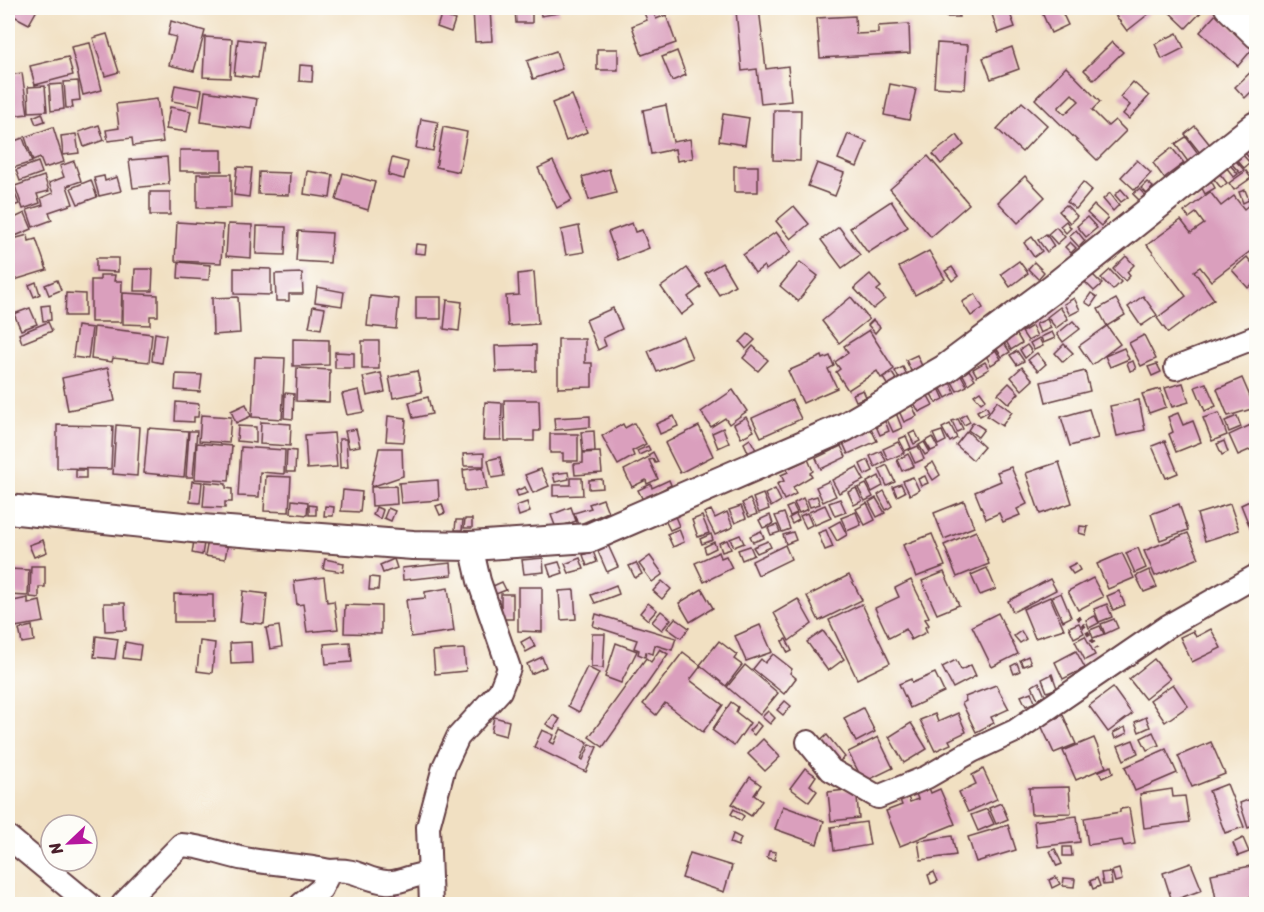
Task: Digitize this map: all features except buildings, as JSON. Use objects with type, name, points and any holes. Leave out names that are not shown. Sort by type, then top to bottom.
[{"type":"street","points":[[1226,8],[1257,37]]},
{"type":"street","points":[[8,509],[202,529],[413,545],[471,546],[588,538],[845,427],[945,369],[1051,290],[1257,126]]},
{"type":"street","points":[[1176,368],[1257,337]]},
{"type":"street","points":[[431,904],[428,874],[428,827],[444,767],[458,737],[500,691],[508,668],[479,581],[471,546]]},
{"type":"street","points":[[808,742],[831,770],[878,797],[927,777],[1015,731],[1168,626],[1257,576]]},
{"type":"street","points":[[8,837],[88,904]]},
{"type":"street","points":[[123,904],[181,845],[202,846],[244,859],[361,873],[390,883],[420,873],[428,874]]},
{"type":"street","points":[[302,904],[321,889],[330,871]]},
{"type":"path","points":[[1078,616],[1107,667]]}]
